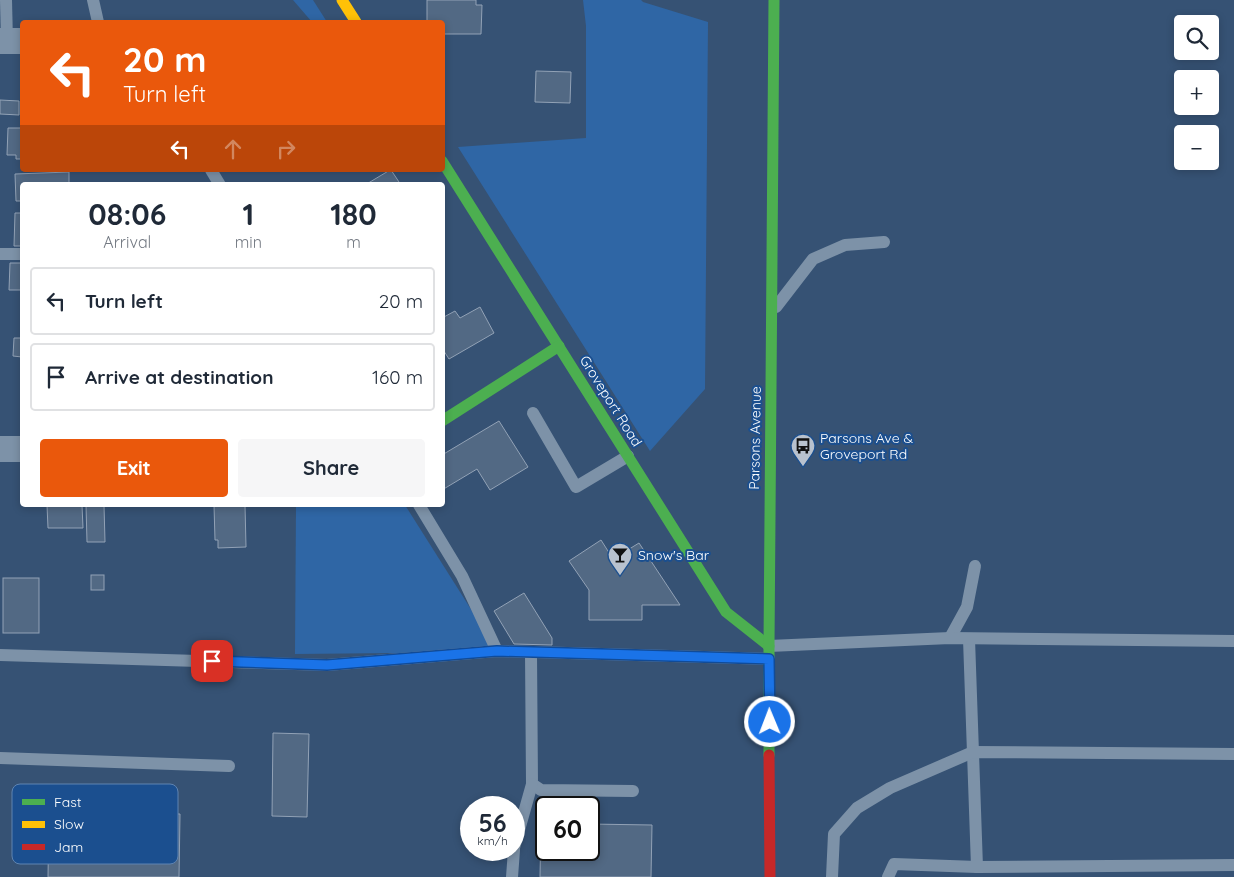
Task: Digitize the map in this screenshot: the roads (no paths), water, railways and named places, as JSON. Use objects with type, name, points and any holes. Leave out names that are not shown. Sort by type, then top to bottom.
[{"type":"main road","points":[[342,0],[355,20]]},
{"type":"main road","name":"Parsons Avenue","points":[[770,877],[769,652],[774,0]]},
{"type":"main road","name":"Groveport Road","points":[[445,166],[726,612],[769,652]]},
{"type":"main road","points":[[445,419],[559,346]]},
{"type":"street","points":[[0,449],[20,449]]},
{"type":"lane","points":[[6,0],[10,41]]},
{"type":"lane","points":[[93,0],[98,20]]},
{"type":"lane","points":[[771,313],[813,259],[845,245],[884,242]]},
{"type":"lane","points":[[0,254],[20,254]]},
{"type":"lane","points":[[533,413],[576,488],[628,456]]},
{"type":"lane","points":[[420,507],[462,576],[497,651]]},
{"type":"lane","points":[[950,638],[967,607],[975,566]]},
{"type":"lane","points":[[0,655],[327,665],[497,651],[531,653],[769,652],[950,638],[1234,641]]},
{"type":"lane","points":[[969,639],[977,867]]},
{"type":"lane","points":[[525,809],[532,784],[531,653]]},
{"type":"lane","points":[[832,877],[834,834],[857,808],[890,788],[973,752],[1234,754]]},
{"type":"lane","points":[[0,758],[229,766]]},
{"type":"lane","points":[[532,784],[541,790],[633,791]]},
{"type":"lane","points":[[512,877],[513,861]]},
{"type":"lane","points":[[888,877],[894,864],[977,867],[1234,865]]},
{"type":"place","name":"Parsons Ave & Groveport Rd","points":[[803,467]]},
{"type":"place","name":"Snow's Bar","points":[[620,576]]}]
